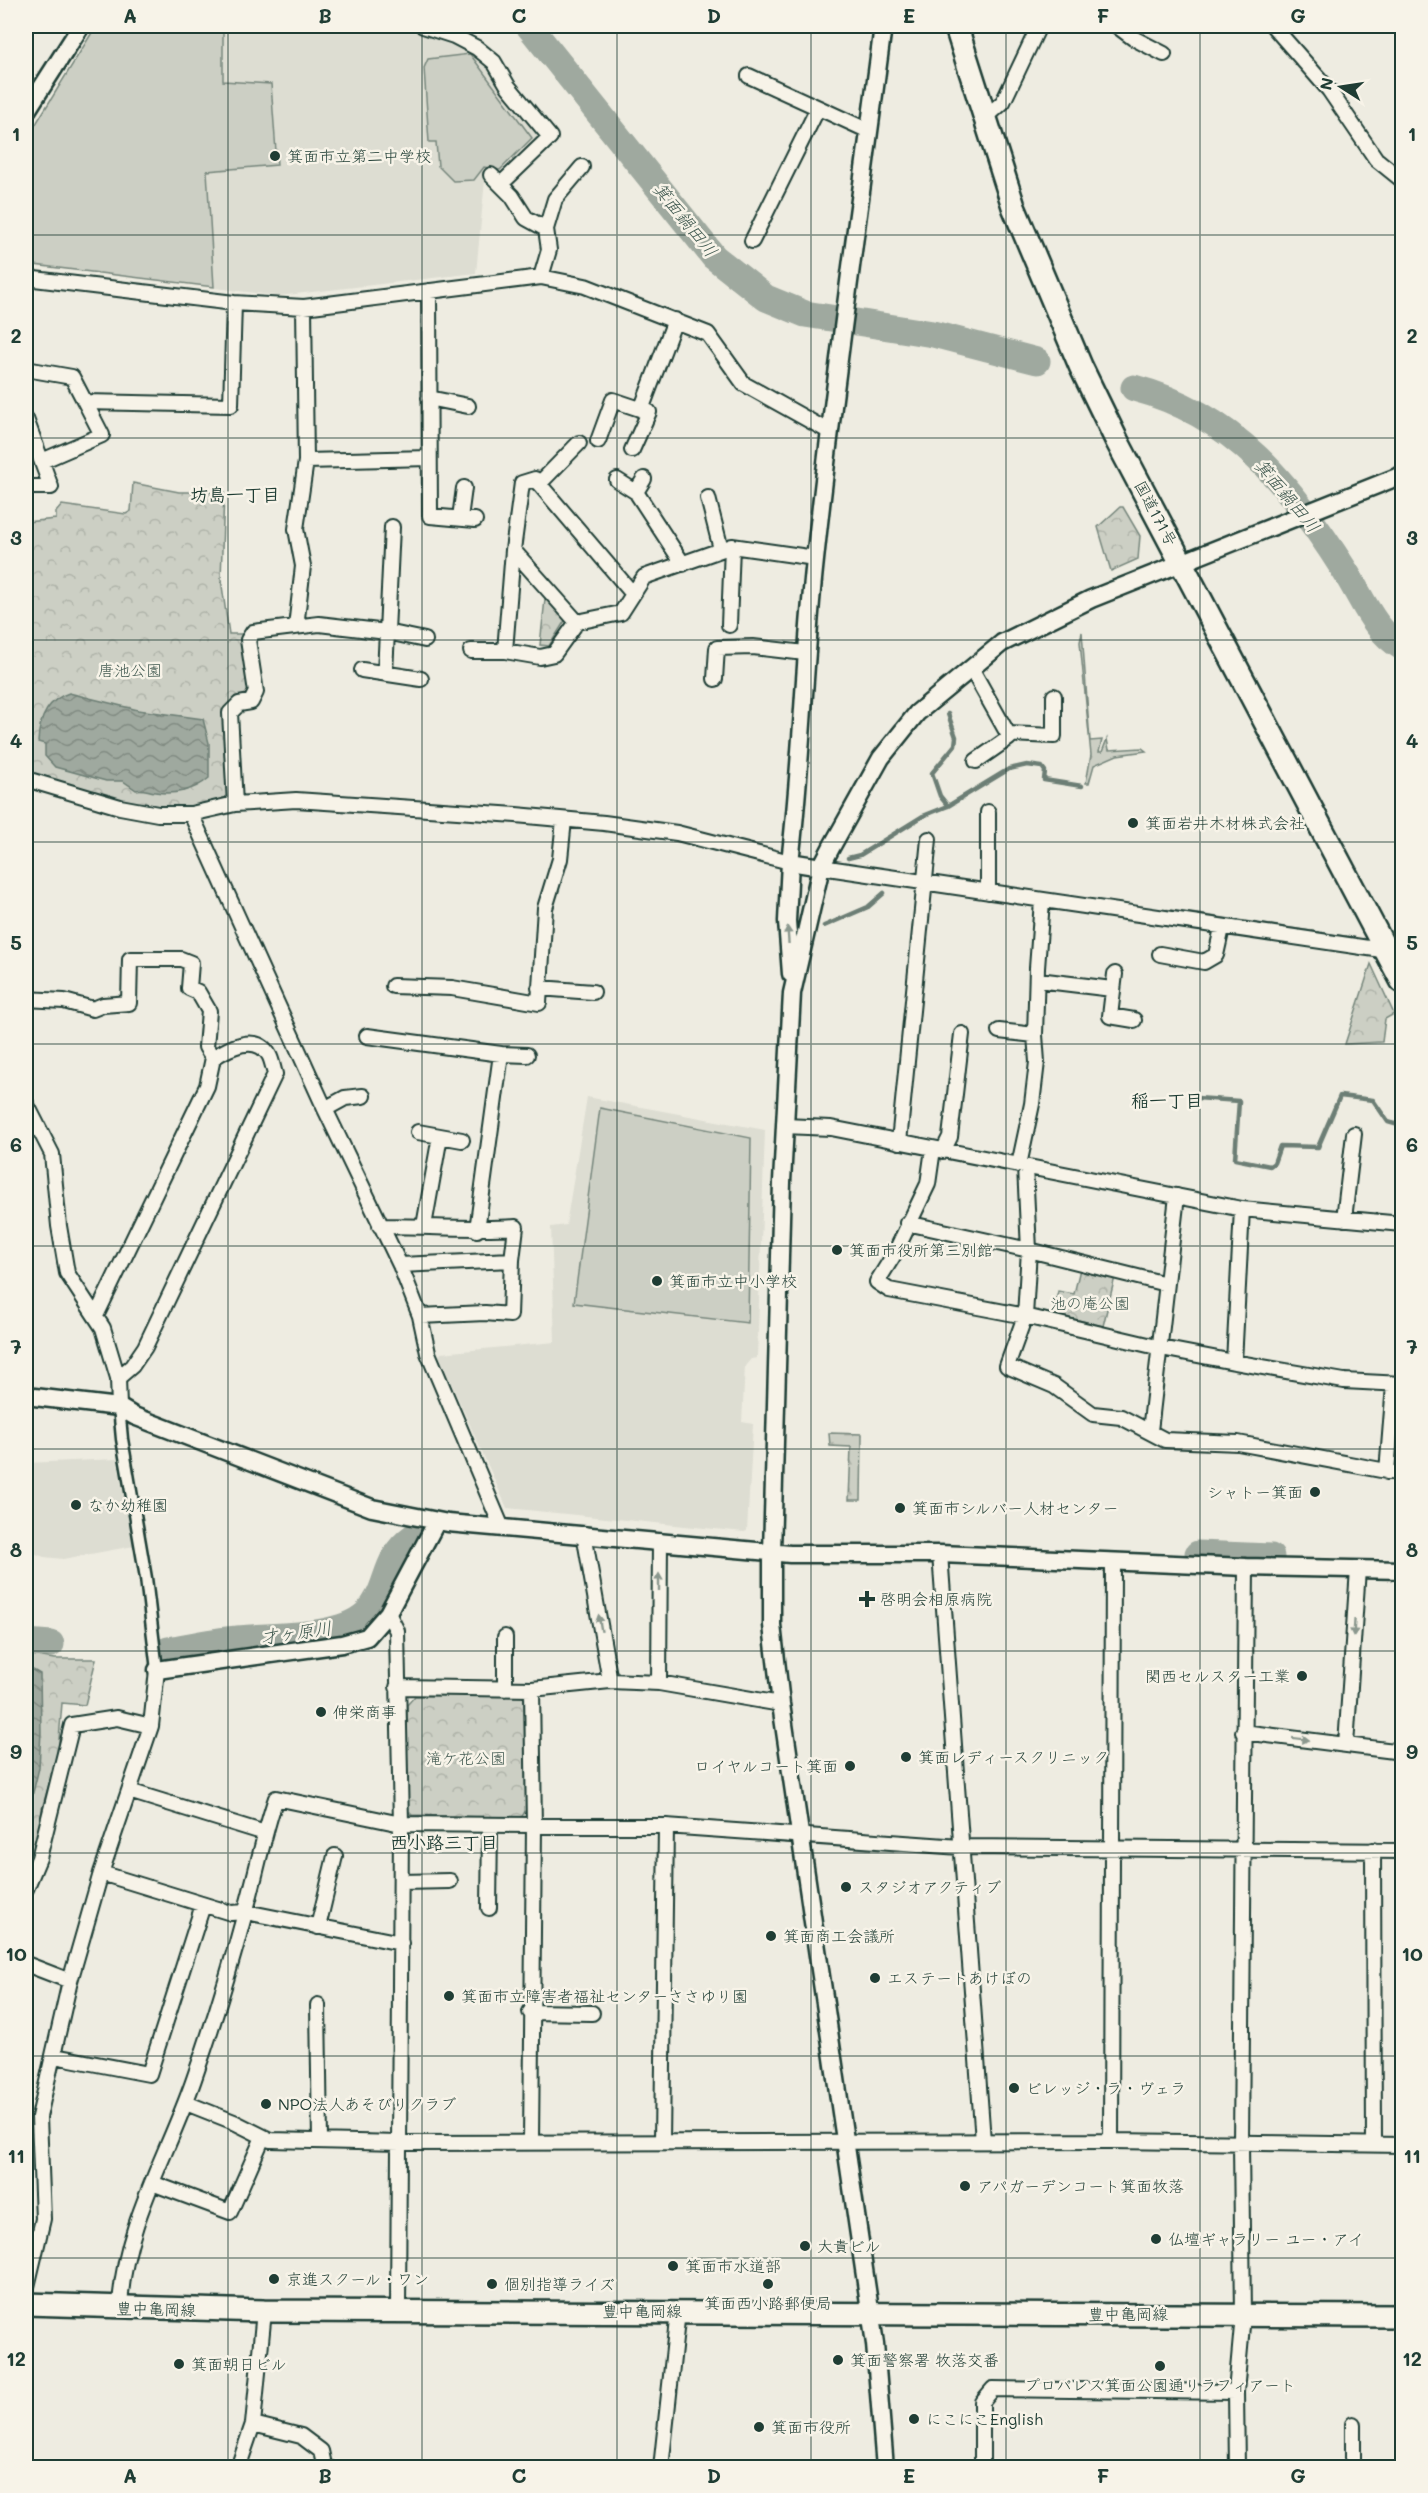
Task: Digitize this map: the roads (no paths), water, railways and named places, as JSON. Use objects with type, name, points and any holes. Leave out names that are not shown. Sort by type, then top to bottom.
[{"type":"highway","name":"国道171号","points":[[956,26],[1014,208],[1081,367],[1122,451],[1394,952],[1402,981]]},
{"type":"main road","name":"豊中亀岡線","points":[[26,2304],[264,2311],[678,2311],[1402,2316]]},
{"type":"street","points":[[26,112],[81,26]]},
{"type":"street","points":[[423,26],[442,29],[477,48],[494,62],[508,86],[550,137],[496,179],[512,195],[526,218],[546,229]]},
{"type":"street","points":[[883,26],[844,310],[815,558],[805,653],[790,862],[787,921],[792,993],[784,1126],[772,1625],[844,2142],[875,2344],[885,2468]]},
{"type":"street","points":[[984,118],[1003,102],[1039,26]]},
{"type":"street","points":[[1117,26],[1133,38],[1164,54]]},
{"type":"street","points":[[1273,26],[1329,90],[1376,159],[1402,180]]},
{"type":"street","points":[[749,76],[869,131]]},
{"type":"street","points":[[752,241],[818,108]]},
{"type":"street","points":[[541,278],[549,250],[546,229],[555,199],[582,167]]},
{"type":"street","points":[[26,278],[234,303],[304,306],[541,278],[585,286],[708,334],[744,384],[830,432]]},
{"type":"street","points":[[429,291],[430,516],[475,519]]},
{"type":"street","points":[[85,402],[231,405],[234,303]]},
{"type":"street","points":[[296,627],[303,566],[296,529],[306,461],[304,306]]},
{"type":"street","points":[[641,410],[675,320]]},
{"type":"street","points":[[26,369],[72,377],[102,435],[42,461]]},
{"type":"street","points":[[429,398],[468,406]]},
{"type":"street","points":[[598,441],[613,400],[649,412],[632,450]]},
{"type":"street","points":[[26,420],[51,487],[26,488]]},
{"type":"street","points":[[539,484],[579,443]]},
{"type":"street","points":[[306,461],[429,458]]},
{"type":"street","points":[[792,993],[821,867],[853,806],[882,758],[917,713],[1002,643],[1091,599],[1402,475]]},
{"type":"street","points":[[636,492],[644,478]]},
{"type":"street","points":[[505,651],[513,550],[522,483],[535,479],[633,594]]},
{"type":"street","points":[[618,480],[636,492],[683,564]]},
{"type":"street","points":[[460,518],[464,489]]},
{"type":"street","points":[[708,498],[726,547],[729,625]]},
{"type":"street","points":[[385,673],[392,526]]},
{"type":"street","points":[[471,651],[505,651],[540,657],[554,654],[577,622],[621,613],[644,577],[726,547],[815,558]]},
{"type":"street","points":[[513,550],[577,622]]},
{"type":"street","points":[[235,804],[230,713],[239,704],[251,702],[256,692],[248,640],[253,632],[319,624],[387,632],[425,640]]},
{"type":"street","points":[[715,679],[717,648],[753,647],[805,653]]},
{"type":"street","points":[[971,668],[1010,740]]},
{"type":"street","points":[[362,670],[421,679]]},
{"type":"street","points":[[982,760],[1010,740],[1058,736],[1054,696]]},
{"type":"street","points":[[26,779],[120,807],[158,814],[191,814],[235,804],[297,800],[564,820],[677,833],[790,862],[1394,952]]},
{"type":"street","points":[[987,892],[988,812]]},
{"type":"street","points":[[191,814],[325,1109],[400,1265],[420,1316],[428,1353],[502,1528]]},
{"type":"street","points":[[393,986],[452,988],[539,1003],[544,908],[560,859],[564,820]]},
{"type":"street","points":[[899,1142],[929,839]]},
{"type":"street","points":[[1042,901],[1035,1035],[1037,1062],[1022,1166],[1029,1250],[1025,1316],[1007,1366],[1054,1386],[1093,1414],[1121,1417],[1166,1440],[1238,1443],[1402,1474]]},
{"type":"street","points":[[1160,954],[1204,962],[1216,954],[1222,928]]},
{"type":"street","points":[[26,999],[64,1001],[93,1009],[104,1005],[129,1003],[130,958],[181,959],[191,963],[189,988],[198,992],[209,1011],[206,1047],[213,1058],[207,1086],[96,1316]]},
{"type":"street","points":[[1115,974],[1110,1016],[1134,1020]]},
{"type":"street","points":[[1038,980],[1112,989]]},
{"type":"street","points":[[539,988],[593,992]]},
{"type":"street","points":[[999,1031],[1035,1035]]},
{"type":"street","points":[[962,1034],[950,1137],[938,1150],[928,1185],[907,1223],[895,1253],[877,1282],[889,1290],[1025,1316],[1161,1348],[1344,1381],[1398,1384],[1387,1472]]},
{"type":"street","points":[[368,1036],[501,1054],[527,1055]]},
{"type":"street","points":[[118,1378],[132,1366],[145,1347],[274,1074],[270,1055],[262,1048],[248,1043],[230,1047],[213,1058]]},
{"type":"street","points":[[477,1230],[501,1054]]},
{"type":"street","points":[[325,1109],[345,1098],[363,1096]]},
{"type":"street","points":[[26,1103],[52,1154],[66,1273],[103,1328],[118,1378],[122,1439],[146,1578],[157,1670],[151,1726],[101,1873],[70,1980],[55,2056],[39,2117],[43,2219],[26,2291]]},
{"type":"street","points":[[784,1126],[831,1128],[1242,1209],[1402,1224]]},
{"type":"street","points":[[418,1132],[462,1140]]},
{"type":"street","points":[[1344,1219],[1354,1134]]},
{"type":"street","points":[[424,1226],[440,1136]]},
{"type":"street","points":[[1150,1431],[1177,1196]]},
{"type":"street","points":[[1234,1362],[1242,1209]]},
{"type":"street","points":[[907,1223],[1166,1284]]},
{"type":"street","points":[[380,1226],[424,1226],[477,1230],[516,1227],[510,1315],[485,1313],[420,1316]]},
{"type":"street","points":[[400,1265],[512,1260]]},
{"type":"street","points":[[26,1396],[119,1407],[134,1416],[372,1508],[438,1521],[772,1553],[940,1554],[1246,1567],[1402,1570]]},
{"type":"street","points":[[157,1670],[342,1644],[367,1637],[388,1613],[438,1521]]},
{"type":"street","points":[[584,1534],[610,1681]]},
{"type":"street","points":[[659,1683],[660,1541]]},
{"type":"street","points":[[940,1554],[983,2141]]},
{"type":"street","points":[[1112,2141],[1113,1561]]},
{"type":"street","points":[[1237,2468],[1236,2392],[1243,2315],[1241,2145],[1246,1567]]},
{"type":"street","points":[[1346,1745],[1358,1569]]},
{"type":"street","points":[[388,1613],[397,1631],[401,1824],[398,2310]]},
{"type":"street","points":[[505,1637],[505,1689]]},
{"type":"street","points":[[397,1688],[532,1689],[610,1681],[659,1683],[782,1704]]},
{"type":"street","points":[[531,2142],[530,2012],[534,1827],[532,1689]]},
{"type":"street","points":[[26,1889],[39,1858],[72,1725],[117,1718],[151,1726]]},
{"type":"street","points":[[1243,1732],[1402,1752]]},
{"type":"street","points":[[129,1791],[265,1833]]},
{"type":"street","points":[[120,2308],[120,2287],[128,2248],[152,2183],[186,2103],[246,1912],[276,1798],[401,1824],[534,1827],[666,1826],[960,1847],[1402,1851]]},
{"type":"street","points":[[489,1908],[490,1826]]},
{"type":"street","points":[[662,2142],[666,1826]]},
{"type":"street","points":[[1373,1850],[1374,2145]]},
{"type":"street","points":[[318,1927],[335,1856]]},
{"type":"street","points":[[101,1873],[231,1913],[246,1912],[401,1943]]},
{"type":"street","points":[[401,1882],[450,1881]]},
{"type":"street","points":[[55,2056],[149,2074],[203,1905]]},
{"type":"street","points":[[26,1964],[70,1980]]},
{"type":"street","points":[[318,2005],[320,2140]]},
{"type":"street","points":[[530,2012],[592,2013]]},
{"type":"street","points":[[186,2103],[234,2122],[270,2140],[400,2143],[1112,2141],[1241,2145],[1402,2145]]},
{"type":"street","points":[[152,2183],[230,2212],[263,2137]]},
{"type":"street","points":[[238,2468],[254,2424],[264,2311]]},
{"type":"street","points":[[661,2468],[678,2311]]},
{"type":"street","points":[[981,2468],[982,2402],[993,2389],[1236,2392]]},
{"type":"street","points":[[254,2424],[301,2436],[321,2451],[324,2464],[329,2468]]},
{"type":"street","points":[[1353,2424],[1353,2468]]},
{"type":"water","points":[[69,693],[138,710],[203,719],[209,743],[209,778],[190,789],[162,793],[136,790],[123,781],[106,781],[55,767],[45,756],[45,744],[38,742],[40,726],[42,718],[55,700]]},
{"type":"water","points":[[26,1666],[40,1674],[41,1732],[39,1768],[26,1821]]},
{"type":"waterway","name":"箕面鍋田川","points":[[529,26],[714,257],[766,298],[805,314],[933,334],[1037,361]]},
{"type":"waterway","name":"箕面鍋田川","points":[[1134,388],[1170,400],[1202,416],[1231,435],[1257,458],[1281,483],[1325,540],[1376,623],[1402,647]]},
{"type":"waterway","points":[[948,714],[956,737],[955,745],[932,773],[940,796],[948,806]]},
{"type":"waterway","points":[[848,858],[860,855],[923,816],[948,806],[1009,769],[1027,765],[1042,767],[1045,771],[1044,780],[1082,786]]},
{"type":"waterway","points":[[824,926],[868,907],[884,893]]},
{"type":"waterway","points":[[1167,911],[1355,939]]},
{"type":"waterway","points":[[1197,1098],[1239,1101],[1235,1159],[1270,1166],[1274,1163],[1280,1146],[1318,1147],[1340,1096],[1373,1100],[1388,1122],[1402,1126]]},
{"type":"waterway","name":"才ヶ原川","points":[[168,1650],[228,1640],[323,1632],[354,1622],[374,1605],[396,1555],[413,1537]]},
{"type":"waterway","name":"才ヶ原川","points":[[1198,1554],[1271,1557]]},
{"type":"waterway","name":"才ヶ原川","points":[[26,1642],[51,1644]]},
{"type":"place","name":"箕面市立第二中学校","points":[[275,156]]},
{"type":"place","name":"箕面岩井木材株式会社","points":[[1133,823]]},
{"type":"place","name":"箕面市役所第三別館","points":[[837,1250]]},
{"type":"place","name":"箕面市立中小学校","points":[[657,1281]]},
{"type":"place","name":"シャトー箕面","points":[[1315,1492]]},
{"type":"place","name":"なか幼稚園","points":[[76,1505]]},
{"type":"place","name":"箕面市シルバー人材センター","points":[[900,1508]]},
{"type":"place","name":"啓明会相原病院","points":[[867,1599]]},
{"type":"place","name":"関西セルスター工業","points":[[1302,1676]]},
{"type":"place","name":"伸栄商事","points":[[321,1712]]},
{"type":"place","name":"箕面レディースクリニック","points":[[906,1757]]},
{"type":"place","name":"ロイヤルコート箕面","points":[[850,1766]]},
{"type":"place","name":"スタジオアクティブ","points":[[846,1887]]},
{"type":"place","name":"箕面商工会議所","points":[[771,1936]]},
{"type":"place","name":"エステートあけぼの","points":[[875,1978]]},
{"type":"place","name":"箕面市立障害者福祉センターささゆり園","points":[[449,1996]]},
{"type":"place","name":"ビレッジ・ラ・ヴェラ","points":[[1014,2088]]},
{"type":"place","name":"NPO法人あそびりクラブ","points":[[266,2104]]},
{"type":"place","name":"アパガーデンコート箕面牧落","points":[[965,2186]]},
{"type":"place","name":"仏壇ギャラリー ユー・アイ","points":[[1156,2239]]},
{"type":"place","name":"大貴ビル","points":[[805,2246]]},
{"type":"place","name":"箕面市水道部","points":[[673,2266]]},
{"type":"place","name":"京進スクール・ワン","points":[[274,2279]]},
{"type":"place","name":"個別指導ライズ","points":[[492,2284]]},
{"type":"place","name":"箕面西小路郵便局","points":[[768,2284]]},
{"type":"place","name":"箕面警察署 牧落交番","points":[[838,2360]]},
{"type":"place","name":"箕面朝日ビル","points":[[179,2364]]},
{"type":"place","name":"プロパレス箕面公園通りラフィアート","points":[[1160,2366]]},
{"type":"place","name":"にこにこEnglish","points":[[914,2419]]},
{"type":"place","name":"箕面市役所","points":[[759,2427]]},
{"type":"district","name":"坊島一丁目","points":[[235,495]]},
{"type":"district","name":"稲一丁目","points":[[1167,1101]]},
{"type":"district","name":"西小路三丁目","points":[[444,1843]]},
{"type":"park label","name":"唐池公園","points":[[130,670]]},
{"type":"park label","name":"池の庵公園","points":[[1090,1303]]},
{"type":"park label","name":"滝ケ花公園","points":[[466,1758]]}]
